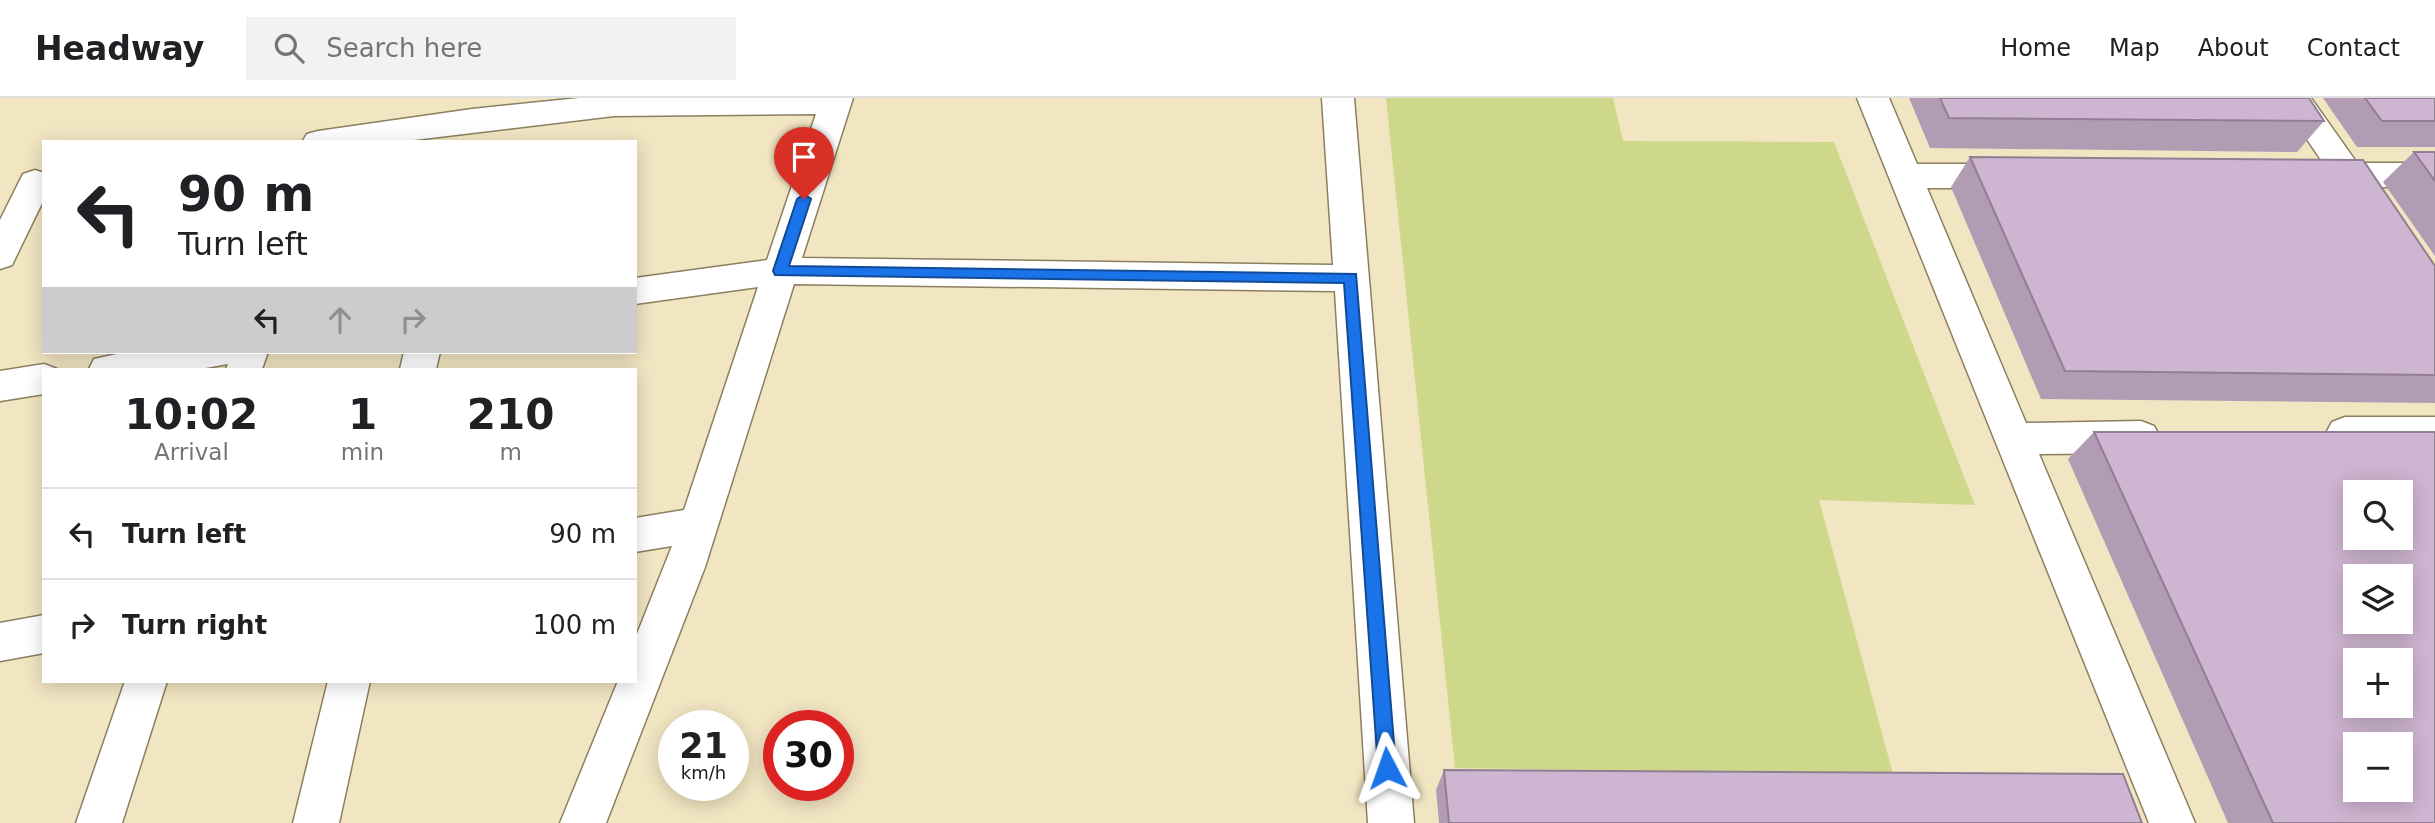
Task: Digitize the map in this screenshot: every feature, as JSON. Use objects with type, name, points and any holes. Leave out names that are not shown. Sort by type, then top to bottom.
[{"type":"street","points":[[1338,98],[1391,823]]},
{"type":"street","points":[[1872,98],[2172,823]]},
{"type":"street","points":[[2295,98],[2377,218]]},
{"type":"street","points":[[333,140],[472,120],[614,105],[837,101],[685,567],[583,823]]},
{"type":"street","points":[[2292,175],[2435,175]]},
{"type":"street","points":[[1905,176],[2043,176]]},
{"type":"street","points":[[0,187],[39,182]]},
{"type":"street","points":[[0,256],[39,182]]},
{"type":"street","points":[[637,291],[780,271],[1351,278]]},
{"type":"street","points":[[114,368],[207,354]]},
{"type":"street","points":[[0,386],[42,379]]},
{"type":"street","points":[[2313,434],[2435,432]]},
{"type":"street","points":[[2014,439],[2177,436]]},
{"type":"street","points":[[637,535],[698,525]]},
{"type":"street","points":[[0,642],[42,634]]},
{"type":"street","points":[[99,823],[145,683]]},
{"type":"street","points":[[316,823],[349,683]]},
{"type":"green space","points":[[1386,98],[1613,98],[1623,141],[1834,142],[1975,505],[1819,500],[1893,774],[1455,768]]},
{"type":"building","points":[[1940,98],[2309,98],[2324,121],[1949,118]]},
{"type":"building","points":[[2365,98],[2435,98],[2435,121],[2382,121]]},
{"type":"building","points":[[2414,152],[2435,152],[2435,181]]},
{"type":"building","points":[[1970,157],[2363,160],[2435,266],[2435,375],[2065,371]]},
{"type":"building","points":[[2094,432],[2435,432],[2435,823],[2273,823]]},
{"type":"building","points":[[1444,770],[2123,774],[2142,823],[1449,823]]},
{"type":"route","points":[[804,199],[780,271],[1351,278],[1387,768]]}]
